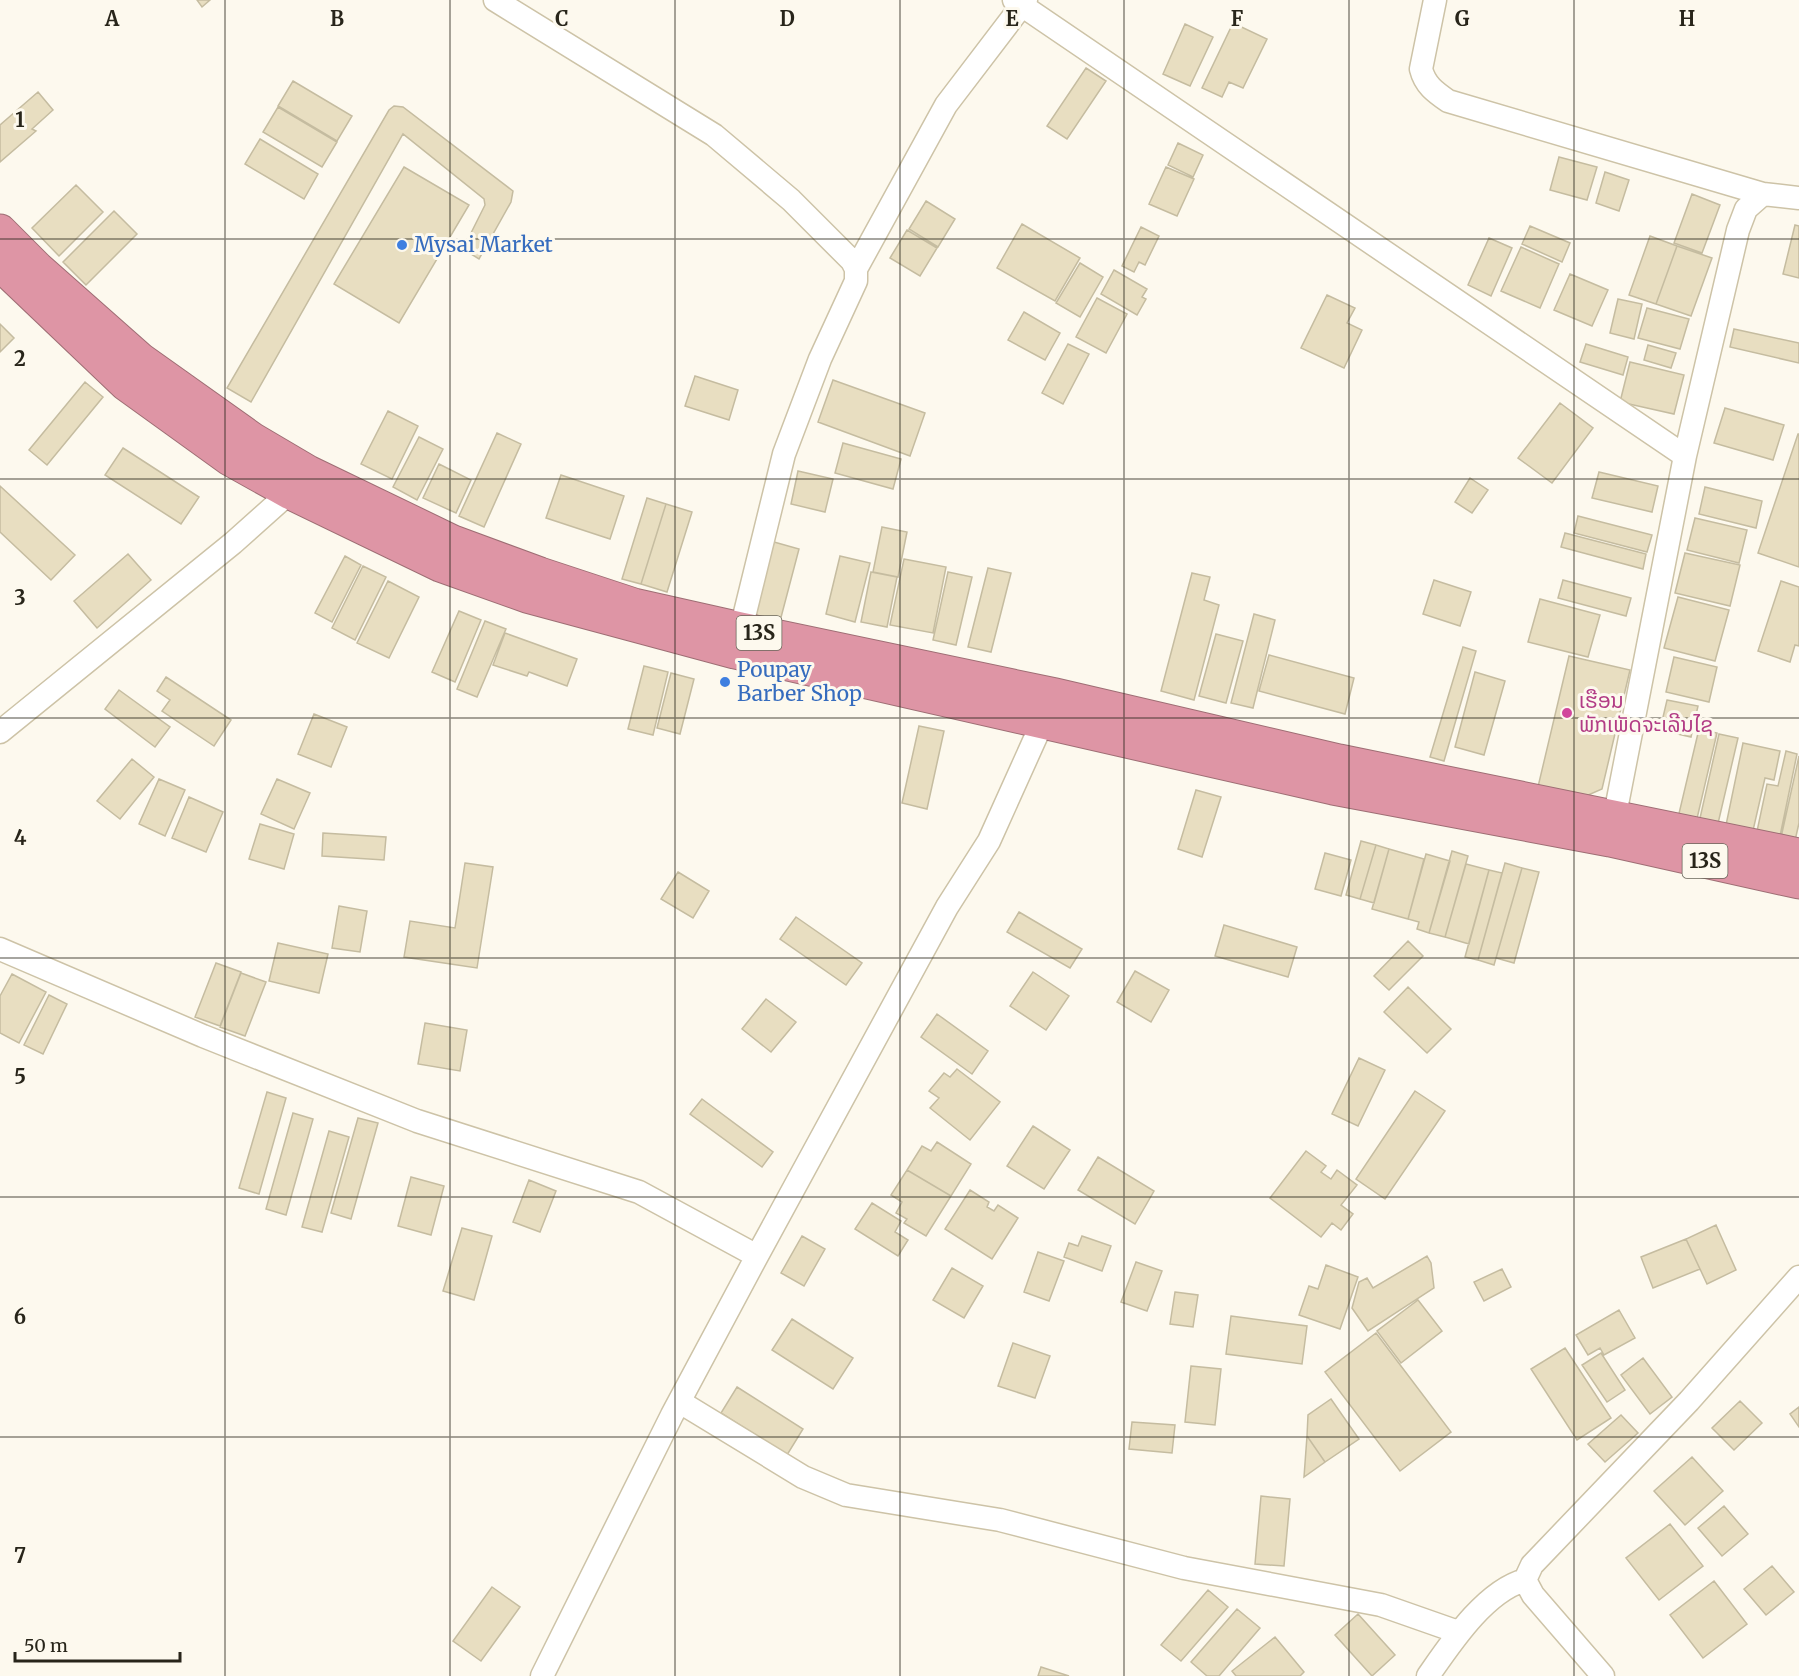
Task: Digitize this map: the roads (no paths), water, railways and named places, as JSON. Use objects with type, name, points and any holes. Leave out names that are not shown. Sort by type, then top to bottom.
[{"type":"highway","name":"13S","points":[[0,231],[37,268],[141,360],[252,439],[300,483],[440,565],[527,596],[735,652],[1049,709]]},
{"type":"highway","name":"13S","points":[[0,264],[126,384],[230,459],[300,483],[540,574],[634,605],[741,629],[1049,709],[1333,788],[1799,855]]},
{"type":"highway","name":"13S","points":[[1612,828],[1799,882]]},
{"type":"street","points":[[495,0],[714,135],[791,200],[852,261],[856,269],[856,281],[820,359],[784,454],[741,629]]},
{"type":"street","points":[[1435,0],[1421,69],[1423,79],[1431,90],[1448,101],[1763,194],[1799,198]]},
{"type":"street","points":[[856,269],[946,105],[1020,2],[1685,456]]},
{"type":"street","points":[[1612,828],[1685,456],[1738,230],[1746,209],[1763,194]]},
{"type":"street","points":[[0,732],[300,483]]},
{"type":"street","points":[[542,1676],[680,1402],[757,1256],[947,907],[989,841],[1049,709]]},
{"type":"street","points":[[0,949],[203,1036],[417,1121],[639,1192],[757,1256]]},
{"type":"street","points":[[1428,1676],[1458,1632],[1509,1585],[1525,1580],[1532,1565],[1796,1288]]},
{"type":"street","points":[[680,1402],[803,1477],[846,1495],[1000,1520],[1184,1568],[1381,1605],[1458,1632]]},
{"type":"street","points":[[1525,1580],[1533,1595],[1603,1676]]},
{"type":"place","name":"Mysai Market","points":[[402,245]]},
{"type":"place","name":"Poupay Barber Shop","points":[[725,682]]},
{"type":"place","name":"ເຮືອນ ພັກເພັດຈະເລີນໄຊ","points":[[1567,713]]}]
